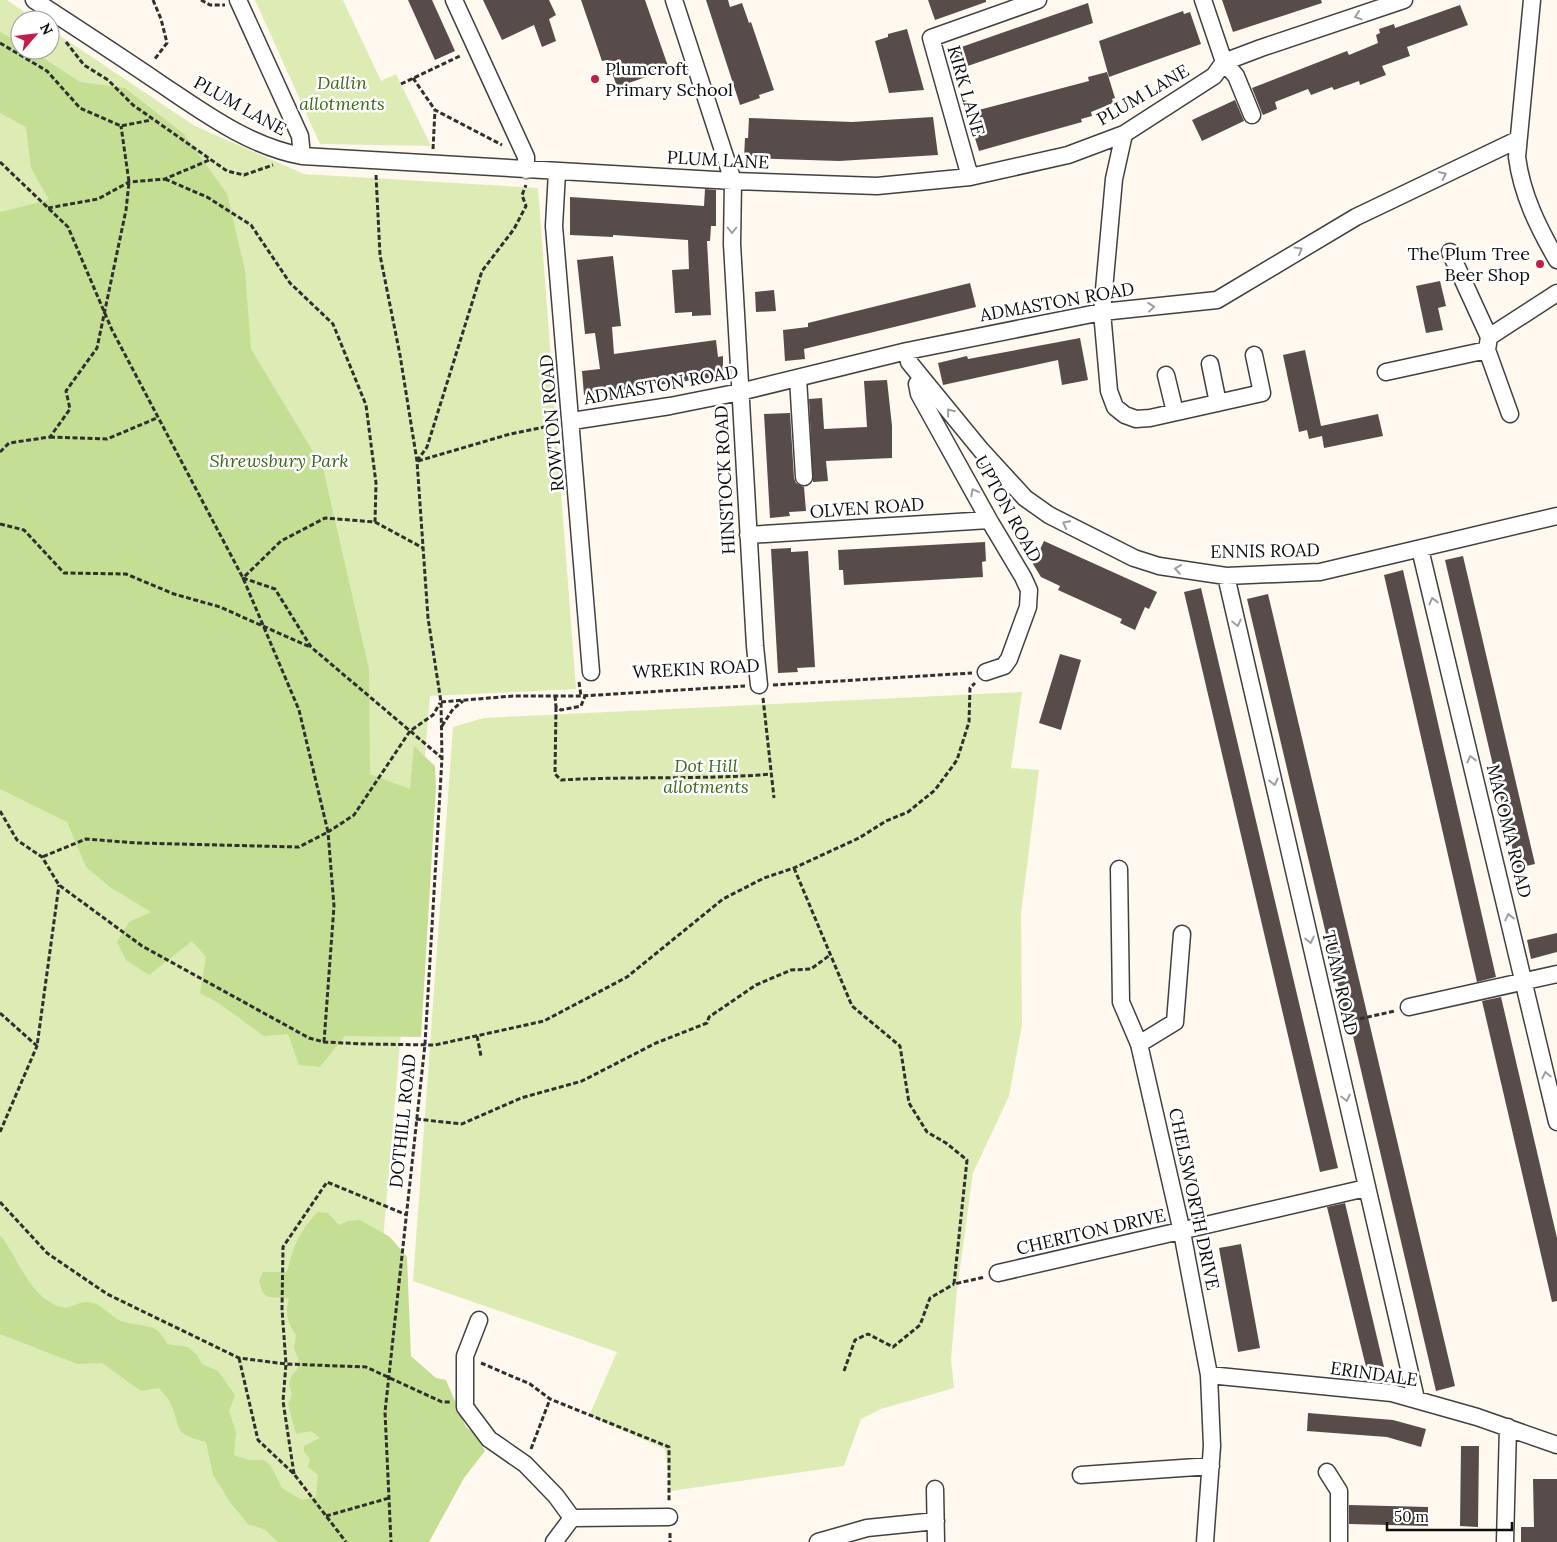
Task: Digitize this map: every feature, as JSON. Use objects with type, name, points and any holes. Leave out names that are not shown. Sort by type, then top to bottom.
[{"type":"street","name":"PLUM LANE","points":[[34,0],[211,117],[278,152],[302,156],[526,170],[733,181],[877,186],[970,178],[1068,155],[1124,134],[1214,76],[1224,62],[1404,0]]},
{"type":"street","points":[[454,0],[526,157],[526,170]]},
{"type":"street","name":"HINSTOCK ROAD","points":[[674,0],[733,181],[732,244],[748,535],[759,686]]},
{"type":"street","name":"KIRK LANE","points":[[970,178],[931,38],[999,7],[1038,0]]},
{"type":"street","points":[[1203,0],[1224,62],[1236,76],[1252,114]]},
{"type":"street","points":[[1532,0],[1517,140],[1520,178],[1527,201],[1557,260]]},
{"type":"street","points":[[239,2],[300,136],[302,156]]},
{"type":"street","points":[[1124,134],[1114,179],[1102,312],[1109,391],[1115,407],[1125,415],[1136,419],[1262,394],[1254,355]]},
{"type":"street","name":"ADMASTON ROAD","points":[[572,421],[670,406],[740,392],[907,351],[1102,312],[1217,300],[1356,216],[1517,140]]},
{"type":"street","name":"ROWTON ROAD","points":[[550,171],[572,421],[591,672]]},
{"type":"street","points":[[1450,252],[1488,344],[1510,414]]},
{"type":"street","points":[[1386,372],[1488,344],[1557,293]]},
{"type":"street","name":"ENNIS ROAD","points":[[907,351],[910,362],[980,450],[1026,498],[1049,515],[1134,558],[1158,566],[1226,576],[1320,572],[1557,516]]},
{"type":"street","points":[[1210,364],[1218,403]]},
{"type":"street","points":[[1166,375],[1175,412]]},
{"type":"street","points":[[798,378],[804,477]]},
{"type":"street","name":"UPTON ROAD","points":[[922,378],[917,384],[919,394],[989,520],[1024,577],[1029,590],[1028,607],[1009,659],[1004,666],[986,672]]},
{"type":"street","name":"OLVEN ROAD","points":[[748,535],[989,520]]},
{"type":"street","name":"MACOMA ROAD","points":[[1420,549],[1557,1122]]},
{"type":"street","name":"TUAM ROAD","points":[[1226,576],[1416,1399]]},
{"type":"street","name":"CHELSWORTH DRIVE","points":[[1119,869],[1121,1002],[1140,1044],[1182,1232],[1209,1375],[1211,1466],[1205,1542]]},
{"type":"street","points":[[1140,1044],[1175,1022],[1182,934]]},
{"type":"street","points":[[1409,1007],[1557,974]]},
{"type":"street","name":"CHERITON DRIVE","points":[[998,1273],[1366,1188]]},
{"type":"street","points":[[479,1320],[465,1356],[465,1408],[489,1439],[525,1464],[556,1496],[572,1518]]},
{"type":"street","name":"ERINDALE","points":[[1209,1375],[1392,1393],[1508,1427],[1557,1445]]},
{"type":"street","points":[[1505,1542],[1508,1427]]},
{"type":"street","points":[[1081,1475],[1211,1466]]},
{"type":"street","points":[[1327,1472],[1339,1492],[1339,1542]]},
{"type":"street","points":[[935,1489],[936,1542]]},
{"type":"street","points":[[572,1518],[669,1517]]},
{"type":"street","points":[[554,1542],[572,1518]]},
{"type":"street","points":[[818,1542],[867,1528],[936,1521]]},
{"type":"path","points":[[144,72],[167,44],[153,0]]},
{"type":"path","points":[[201,0],[210,5],[239,2]]},
{"type":"path","points":[[62,36],[84,64],[108,80],[133,105],[209,160],[227,171],[244,175],[268,166]]},
{"type":"path","points":[[0,43],[46,71],[80,108],[121,126],[152,119]]},
{"type":"path","points":[[401,84],[476,49]]},
{"type":"path","points":[[413,78],[435,110],[505,146],[518,142]]},
{"type":"path","points":[[433,164],[435,110]]},
{"type":"path","points":[[50,437],[70,409],[66,391],[97,348],[126,210],[129,182],[121,126]]},
{"type":"path","points":[[47,208],[98,199],[129,182],[165,179],[209,160]]},
{"type":"path","name":"DOTHILL ROAD","points":[[375,160],[380,255],[400,355],[417,462],[428,618],[441,702],[442,758],[425,1044],[384,1412],[391,1542]]},
{"type":"path","points":[[0,162],[68,227],[104,312],[157,418],[243,578],[299,710],[328,832],[334,906],[324,1042]]},
{"type":"path","points":[[417,462],[427,447],[482,270],[514,229],[526,206],[522,195],[527,183],[550,171]]},
{"type":"path","points":[[165,179],[207,197],[251,225],[290,283],[333,324],[366,405],[376,483],[375,522]]},
{"type":"path","points":[[0,452],[9,443],[50,437],[107,439],[157,418]]},
{"type":"path","points":[[417,462],[510,434],[572,421]]},
{"type":"path","points":[[243,578],[281,541],[325,518],[375,522],[423,548]]},
{"type":"path","points":[[0,524],[24,530],[64,572],[126,574],[174,594],[220,607],[310,647],[442,758]]},
{"type":"path","points":[[243,578],[275,588],[310,647]]},
{"type":"path","points":[[0,811],[17,840],[42,857],[59,885],[142,946],[309,1038],[324,1042],[435,1045],[544,1021],[626,978],[724,899],[764,878],[794,868],[859,838],[886,821],[908,812],[935,790],[958,760],[969,722],[970,688],[986,672]]},
{"type":"path","name":"WREKIN ROAD","points":[[441,702],[513,696],[584,696],[954,673]]},
{"type":"path","points":[[759,686],[765,704],[774,798]]},
{"type":"path","points":[[555,696],[555,774],[561,780],[611,777],[707,778],[772,774]]},
{"type":"path","points":[[556,707],[561,710],[581,706],[584,696]]},
{"type":"path","points":[[441,726],[452,709],[464,700]]},
{"type":"path","points":[[42,857],[86,839],[299,847],[328,832],[354,815],[410,731],[433,715],[441,702]]},
{"type":"path","points":[[794,868],[852,1006],[900,1046],[909,1103],[926,1132],[967,1160],[954,1284]]},
{"type":"path","points":[[0,1132],[36,1046],[59,885]]},
{"type":"path","points":[[416,1119],[462,1124],[521,1098],[582,1081],[656,1043],[707,1023],[709,1017],[756,986],[791,970],[811,969],[830,955]]},
{"type":"path","points":[[1330,1026],[1409,1007]]},
{"type":"path","points":[[0,1013],[36,1046]]},
{"type":"path","points":[[477,1036],[481,1056]]},
{"type":"path","points":[[294,1474],[283,1401],[286,1364],[282,1309],[283,1247],[327,1182],[407,1215]]},
{"type":"path","points":[[0,1202],[47,1253],[107,1294],[239,1358],[286,1364],[366,1366],[442,1402],[464,1401]]},
{"type":"path","points":[[844,1371],[855,1340],[868,1334],[893,1347],[920,1325],[930,1298],[954,1284],[998,1273]]},
{"type":"path","points":[[465,1356],[530,1384],[550,1399],[669,1447],[670,1542]]},
{"type":"path","points":[[239,1358],[258,1440],[294,1474],[346,1542]]},
{"type":"path","points":[[525,1464],[550,1399]]},
{"type":"path","points":[[326,1516],[389,1498]]},
{"type":"green space","name":"Shrewsbury Park","points":[[0,0],[7,0],[22,10],[10,10],[10,60],[60,60],[60,36],[195,126],[304,174],[538,188],[576,689],[430,696],[368,1414],[375,1542],[0,1542]]},
{"type":"green space","name":"Dallin allotments","points":[[255,0],[343,0],[381,81],[396,74],[431,146],[320,144]]},
{"type":"green space","points":[[0,32],[10,38],[10,60],[46,60],[80,82],[125,88],[184,134],[227,194],[245,270],[251,349],[323,468],[369,669],[370,774],[410,789],[414,746],[435,766],[436,787],[421,1037],[345,1036],[320,1067],[299,1065],[288,1034],[264,1036],[220,1004],[200,993],[206,957],[192,941],[149,975],[126,960],[117,942],[129,922],[151,912],[110,887],[86,867],[67,822],[0,789],[0,212],[49,200],[31,168],[26,127],[0,113]]},
{"type":"green space","name":"Dot Hill allotments","points":[[1022,692],[1011,768],[1039,770],[1021,914],[1022,1024],[1009,1096],[973,1173],[957,1290],[951,1359],[954,1388],[881,1409],[861,1419],[844,1466],[671,1491],[665,1449],[589,1416],[617,1352],[413,1281],[453,727],[484,718]]},
{"type":"green space","points":[[318,1212],[328,1213],[339,1225],[348,1221],[360,1220],[390,1237],[407,1257],[411,1356],[436,1378],[446,1380],[466,1427],[475,1434],[485,1451],[464,1478],[429,1542],[278,1542],[264,1529],[248,1524],[230,1502],[213,1475],[206,1442],[188,1436],[180,1430],[170,1402],[159,1388],[141,1391],[102,1363],[77,1364],[0,1334],[0,1235],[32,1285],[49,1302],[63,1308],[85,1302],[96,1304],[121,1321],[155,1329],[161,1334],[167,1344],[188,1347],[197,1355],[202,1364],[218,1371],[235,1395],[229,1411],[236,1432],[234,1455],[249,1460],[264,1460],[271,1466],[282,1488],[302,1500],[316,1497],[318,1475],[308,1467],[310,1459],[304,1452],[304,1446],[320,1438],[311,1431],[296,1434],[288,1404],[292,1394],[289,1384],[292,1375],[297,1370],[299,1361],[294,1348],[296,1335],[288,1317],[289,1298],[268,1297],[262,1291],[259,1281],[263,1272],[287,1272],[298,1239],[307,1224]]},
{"type":"building","points":[[408,0],[432,0],[455,51],[435,60]]},
{"type":"building","points":[[483,0],[549,0],[556,15],[549,19],[556,41],[542,47],[534,25],[502,40]]},
{"type":"building","points":[[581,0],[645,0],[669,69],[617,87],[608,60],[602,61]]},
{"type":"building","points":[[706,0],[728,0],[730,7],[742,3],[749,23],[751,22],[774,90],[759,95],[760,98],[740,105]]},
{"type":"building","points":[[928,0],[986,0],[986,2],[935,20]]},
{"type":"building","points":[[1222,0],[1321,0],[1322,3],[1233,32]]},
{"type":"building","points":[[1088,3],[1093,23],[956,70],[950,51]]},
{"type":"building","points":[[1460,5],[1468,25],[1407,47],[1410,56],[1382,66],[1386,75],[1360,85],[1359,81],[1334,90],[1332,87],[1311,95],[1308,89],[1275,102],[1277,109],[1263,115],[1252,88],[1347,51],[1349,55],[1378,43],[1376,35],[1380,33],[1379,29],[1394,24],[1395,28]]},
{"type":"building","points":[[1183,11],[1184,14],[1190,12],[1201,44],[1109,77],[1099,41]]},
{"type":"building","points":[[907,29],[924,90],[889,93],[875,41],[888,37],[888,34]]},
{"type":"building","points":[[1107,72],[1115,98],[1112,99],[1113,103],[1091,112],[1092,116],[1081,119],[1082,122],[979,151],[973,132],[977,131],[971,112],[1089,81],[1088,77]]},
{"type":"building","points":[[1235,100],[1244,121],[1202,141],[1192,120]]},
{"type":"building","points":[[933,117],[938,155],[839,161],[744,158],[749,118],[852,122]]},
{"type":"building","points":[[705,189],[716,190],[716,226],[711,226],[710,241],[707,241],[711,315],[692,316],[692,312],[675,313],[672,270],[689,269],[688,240],[613,235],[613,237],[570,235],[570,197],[704,206]]},
{"type":"building","points":[[613,256],[621,326],[612,327],[614,354],[716,340],[718,357],[723,356],[723,376],[584,395],[582,371],[600,369],[595,333],[585,334],[577,260]]},
{"type":"building","points":[[1440,281],[1446,306],[1438,308],[1443,330],[1426,333],[1416,286]]},
{"type":"building","points":[[970,283],[976,307],[804,349],[805,359],[785,361],[783,330],[808,327],[808,323]]},
{"type":"building","points":[[774,290],[776,311],[756,312],[755,292]]},
{"type":"building","points":[[1080,338],[1088,380],[1062,385],[1058,360],[943,385],[938,363],[967,356],[968,359]]},
{"type":"building","points":[[1305,350],[1321,426],[1378,414],[1383,436],[1324,448],[1322,436],[1309,439],[1307,430],[1299,432],[1283,355]]},
{"type":"building","points":[[887,380],[892,426],[892,458],[826,461],[828,481],[813,482],[809,399],[822,398],[824,429],[867,427],[864,381]]},
{"type":"building","points":[[790,413],[794,478],[796,483],[804,487],[806,511],[789,512],[790,516],[770,518],[764,414]]},
{"type":"building","points":[[1044,541],[1157,592],[1149,609],[1145,607],[1135,630],[1120,623],[1122,619],[1058,590],[1060,586],[1041,577],[1033,564]]},
{"type":"building","points":[[985,542],[986,561],[982,562],[983,577],[844,585],[843,570],[839,570],[838,550]]},
{"type":"building","points":[[791,548],[791,552],[808,551],[815,667],[797,668],[798,672],[778,673],[771,549]]},
{"type":"building","points":[[1463,556],[1535,864],[1517,868],[1445,560]]},
{"type":"building","points":[[1403,570],[1496,977],[1477,982],[1384,575]]},
{"type":"building","points":[[1201,588],[1338,1168],[1320,1172],[1184,592]]},
{"type":"building","points":[[1268,594],[1455,1386],[1436,1391],[1348,1014],[1345,1014],[1342,1002],[1247,599]]},
{"type":"building","points":[[1060,654],[1081,660],[1061,730],[1039,723]]},
{"type":"building","points":[[1557,933],[1557,952],[1531,959],[1527,940]]},
{"type":"building","points":[[1501,997],[1557,1238],[1557,1301],[1552,1302],[1482,1001]]},
{"type":"building","points":[[1345,1203],[1384,1367],[1367,1371],[1327,1207]]},
{"type":"building","points":[[1241,1244],[1260,1348],[1238,1352],[1219,1248]]},
{"type":"building","points":[[1308,1413],[1393,1420],[1426,1429],[1421,1447],[1387,1437],[1307,1431]]},
{"type":"building","points":[[1461,1446],[1479,1446],[1478,1527],[1460,1526]]},
{"type":"building","points":[[1533,1479],[1557,1479],[1557,1542],[1521,1542],[1521,1527],[1534,1527]]},
{"type":"building","points":[[1349,1505],[1428,1507],[1428,1526],[1349,1524]]},
{"type":"place","name":"Plumcroft Primary School","points":[[595,79]]},
{"type":"place","name":"The Plum Tree Beer Shop","points":[[1540,264]]}]
